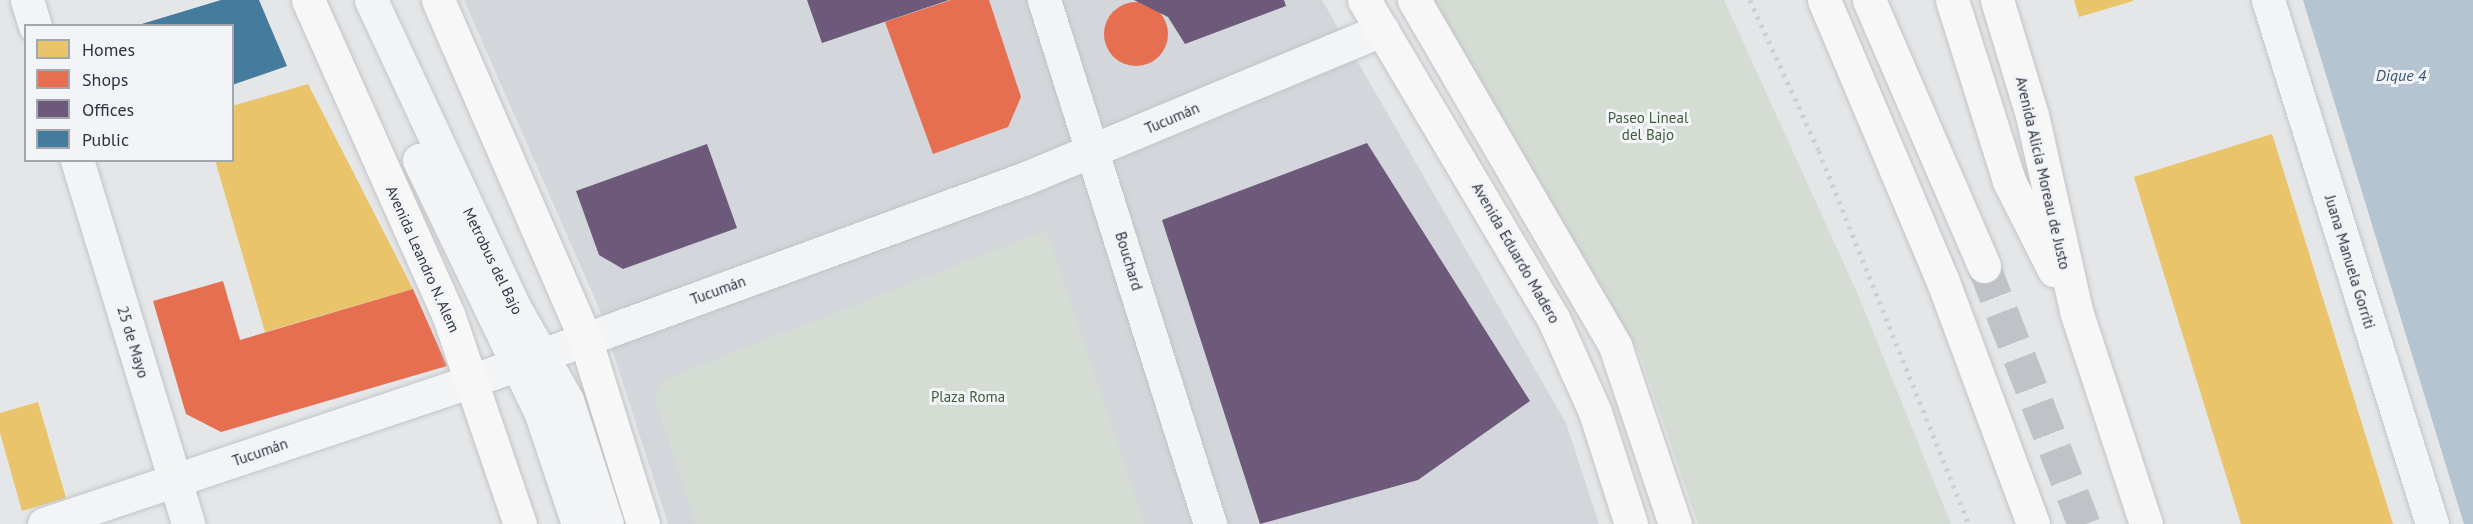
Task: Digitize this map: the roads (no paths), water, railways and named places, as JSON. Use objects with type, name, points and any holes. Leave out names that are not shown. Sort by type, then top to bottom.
[{"type":"main road","name":"Avenida Leandro N. Alem","points":[[308,0],[474,380],[520,524]]},
{"type":"main road","points":[[438,0],[585,338],[643,524]]},
{"type":"main road","name":"Avenida Eduardo Madero","points":[[1364,0],[1553,318],[1594,412],[1631,524]]},
{"type":"main road","points":[[1414,0],[1615,346],[1675,524]]},
{"type":"main road","points":[[1824,0],[1942,279],[2033,524]]},
{"type":"main road","points":[[1869,0],[1984,266]]},
{"type":"main road","name":"Avenida Alicia Moreau de Justo","points":[[1952,0],[2008,181],[2076,311]]},
{"type":"main road","name":"Avenida Alicia Moreau de Justo","points":[[1997,0],[2032,115],[2076,311],[2146,524]]},
{"type":"street","points":[[27,0],[34,24]]},
{"type":"street","name":"Metrobus del Bajo","points":[[346,0],[529,359],[567,400],[607,524]]},
{"type":"street","name":"Metrobus del Bajo","points":[[371,0],[514,308],[529,359],[540,411],[578,524]]},
{"type":"street","name":"Bouchard","points":[[1044,0],[1095,150],[1210,524]]},
{"type":"street","name":"Juana Manuela Gorriti","points":[[2268,0],[2432,524]]},
{"type":"street","name":"Tucumán","points":[[44,524],[474,380],[1095,150],[1382,30]]},
{"type":"street","name":"25 de Mayo","points":[[78,162],[189,524]]},
{"type":"water","name":"Dique 4","points":[[2303,0],[2473,0],[2473,524],[2464,524]]},
{"type":"tunnel","points":[[1984,266],[2084,524]]},
{"type":"railway","points":[[1750,0],[1819,151],[1969,524]]},
{"type":"park label","name":"Paseo Lineal del Bajo","points":[[1648,126]]},
{"type":"park label","name":"Plaza Roma","points":[[968,397]]}]
